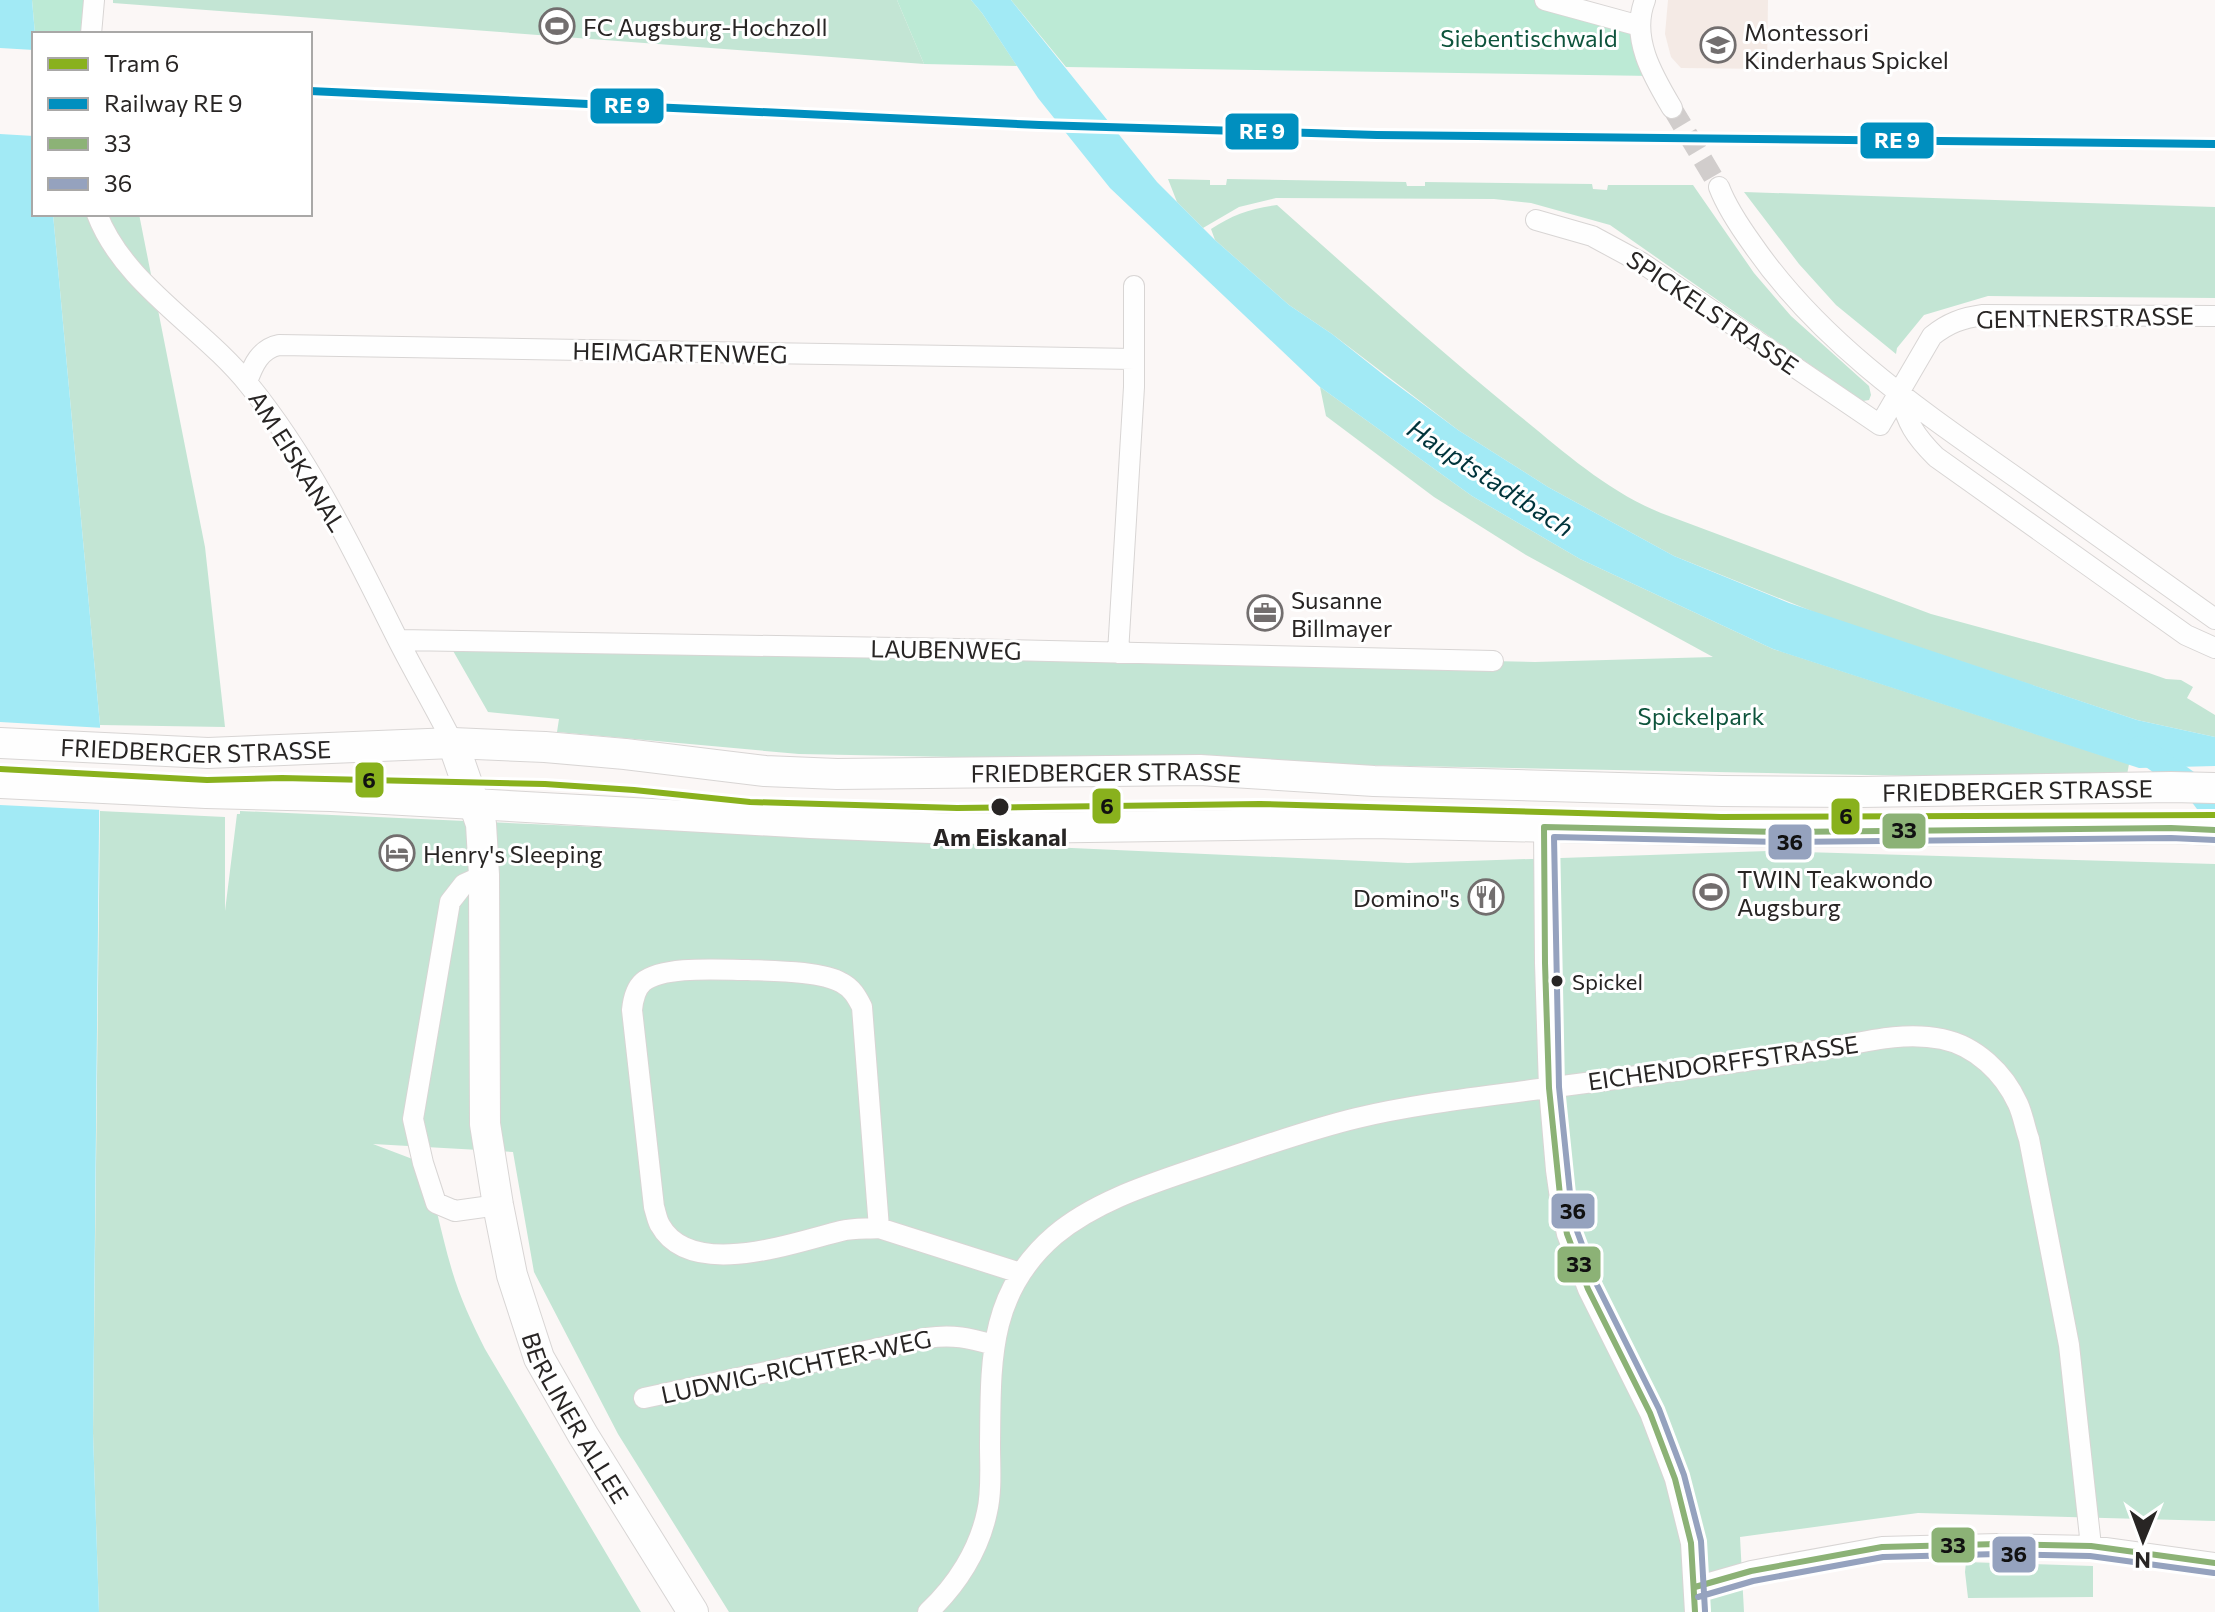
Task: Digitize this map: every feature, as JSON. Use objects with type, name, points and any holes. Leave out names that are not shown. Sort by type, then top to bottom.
[{"type":"main road","name":"FRIEDBERGER STRASSE","points":[[0,743],[208,753],[453,743],[545,747],[765,771],[837,774],[1200,770],[1374,781],[1769,792],[2215,788]]},
{"type":"main road","name":"BERLINER ALLEE","points":[[453,743],[481,824],[485,1124],[512,1275],[539,1358],[693,1612]]},
{"type":"main road","name":"FRIEDBERGER STRASSE","points":[[0,783],[331,796],[955,829],[1372,823],[1783,832],[2200,830]]},
{"type":"street","points":[[91,32],[94,0]]},
{"type":"street","points":[[1545,0],[1640,26]]},
{"type":"street","points":[[1645,0],[1640,26],[1644,51],[1653,76],[1672,108]]},
{"type":"street","name":"SPICKELSTRASSE","points":[[1719,187],[1740,226],[1776,277],[1827,331],[1899,394],[2215,619]]},
{"type":"street","name":"AM EISKANAL","points":[[98,216],[131,271],[247,382],[285,435],[336,519],[453,743]]},
{"type":"street","name":"SPICKELSTRASSE","points":[[1536,220],[1592,236],[1642,263],[1880,425],[1919,440]]},
{"type":"street","points":[[1118,653],[1134,359],[1134,286]]},
{"type":"street","name":"GENTNERSTRASSE","points":[[1899,394],[1932,336],[1945,325],[1961,319],[1983,315],[2215,316]]},
{"type":"street","name":"HEIMGARTENWEG","points":[[247,382],[253,366],[267,348],[279,345],[1134,359]]},
{"type":"street","points":[[1880,425],[1899,394]]},
{"type":"street","name":"SPICKELSTRASSE","points":[[1899,394],[1907,420],[1919,440],[1936,457],[2186,635],[2215,648]]},
{"type":"street","name":"LAUBENWEG","points":[[398,640],[1493,661]]},
{"type":"street","points":[[1544,827],[1549,1088],[1556,1170],[1567,1234],[1600,1316],[1650,1413],[1675,1479],[1691,1543],[1695,1612]]},
{"type":"street","points":[[484,875],[464,884],[450,902],[413,1119],[436,1203],[455,1211],[498,1205]]},
{"type":"street","points":[[879,1228],[864,1023],[862,1007],[855,993],[843,983],[830,978],[748,970],[674,972],[657,975],[641,984],[634,995],[632,1010],[654,1207],[660,1225],[675,1242],[694,1251],[736,1254],[762,1251],[845,1230],[879,1228],[1020,1273]]},
{"type":"street","name":"EICHENDORFFSTRASSE","points":[[928,1612],[955,1584],[977,1544],[988,1510],[994,1345],[1006,1299],[1020,1273],[1055,1236],[1088,1212],[1183,1173],[1358,1118],[1452,1100],[1778,1057],[1900,1035],[1942,1039],[1961,1045],[1983,1059],[2011,1092],[2019,1107],[2029,1139],[2069,1345],[2091,1546]]},
{"type":"street","name":"LUDWIG-RICHTER-WEG","points":[[644,1398],[937,1336],[966,1337],[994,1345]]},
{"type":"street","points":[[1695,1587],[1751,1571],[1882,1547],[1998,1544],[2091,1546],[2215,1563]]},
{"type":"shaded area","name":"Montessori Kinderhaus Spickel","points":[[1668,0],[1768,0],[1767,69],[1681,68],[1671,57],[1665,34]]},
{"type":"green space","points":[[32,0],[91,0],[88,32],[35,32]]},
{"type":"green space","points":[[113,0],[897,0],[924,64],[113,3]]},
{"type":"green space","points":[[897,0],[971,0],[1017,66],[924,64]]},
{"type":"green space","name":"Siebentischwald","points":[[1011,0],[1545,0],[1640,26],[1653,76],[1066,67]]},
{"type":"green space","points":[[1168,179],[1210,180],[1210,185],[1226,185],[1227,179],[1406,182],[1407,186],[1425,186],[1425,182],[1592,184],[1593,189],[1607,190],[1608,185],[1693,185],[1754,273],[1791,316],[1869,386],[1871,395],[1869,400],[1863,401],[1855,396],[1610,225],[1531,203],[1494,199],[1276,198],[1239,207],[1203,228],[1177,202]]},
{"type":"green space","points":[[1744,192],[2215,207],[2215,298],[1988,296],[1924,315],[1897,348],[1896,354],[1836,305],[1799,264]]},
{"type":"green space","points":[[1277,205],[1485,388],[1567,455],[1621,493],[1661,513],[1931,614],[2166,679],[2181,680],[2193,687],[2187,698],[2215,715],[2215,737],[2137,720],[1819,614],[1674,556],[1548,487],[1458,430],[1289,305],[1215,240],[1211,229],[1219,224],[1242,213]]},
{"type":"green space","points":[[53,216],[139,216],[205,547],[225,727],[100,725]]},
{"type":"green space","name":"Spickelpark","points":[[1320,387],[1472,496],[1580,559],[1773,649],[2129,764],[2126,780],[799,754],[557,732],[559,719],[488,712],[452,649],[1118,653],[1535,662],[1713,657],[1526,555],[1434,497],[1326,416]]},
{"type":"green space","points":[[100,811],[225,817],[225,911],[237,814],[240,811],[1408,863],[1768,851],[2215,864],[2215,1521],[1918,1513],[1740,1537],[1744,1612],[729,1612],[618,1434],[534,1272],[513,1152],[373,1144],[423,1163],[454,1278],[480,1339],[641,1612],[99,1612],[93,1433]]},
{"type":"green space","points":[[1966,1562],[2093,1566],[2093,1597],[1968,1598]]},
{"type":"water","points":[[0,0],[32,0],[35,32],[32,32],[32,216],[53,216],[100,725],[93,1433],[99,1612],[0,1612]]},
{"type":"water","name":"Hauptstadtbach","points":[[971,0],[1011,0],[1157,182],[1215,240],[1289,305],[1458,430],[1548,487],[1674,556],[1789,603],[2137,720],[2215,737],[2215,766],[2139,768],[1773,649],[1580,559],[1472,496],[1320,387],[1110,188],[1038,98]]},
{"type":"pier","points":[[0,48],[32,50],[32,136],[0,134]]},
{"type":"pier","points":[[0,722],[104,728],[103,810],[0,805]]},
{"type":"waterway","points":[[2140,748],[2197,789],[2215,813]]},
{"type":"tunnel","points":[[1672,108],[1719,187]]},
{"type":"tram line","name":"6","points":[[0,769],[207,780],[282,778],[545,784],[750,802],[957,808],[1260,804],[1721,817],[2215,815]]},
{"type":"transit line","points":[[312,91],[1040,125],[1377,135],[2215,144]]},
{"type":"transit line","name":"33","points":[[1695,1612],[1691,1543],[1675,1479],[1650,1413],[1588,1289],[1567,1234],[1561,1205],[1549,1088],[1544,827],[1783,832],[2215,830]]},
{"type":"transit line","name":"36","points":[[1705,1611],[1701,1541],[1684,1475],[1659,1409],[1597,1285],[1577,1231],[1571,1203],[1559,1087],[1554,837],[1783,842],[2215,840]]},
{"type":"transit line","name":"33","points":[[1695,1587],[1751,1571],[1882,1547],[1998,1544],[2091,1546],[2215,1563]]},
{"type":"transit line","name":"36","points":[[1698,1597],[1753,1581],[1883,1557],[1998,1554],[2090,1556],[2214,1573]]},
{"type":"place","name":"FC Augsburg-Hochzoll","points":[[557,26]]},
{"type":"place","name":"Montessori Kinderhaus Spickel","points":[[1718,45]]},
{"type":"place","name":"Susanne Billmayer","points":[[1265,613]]},
{"type":"place","name":"Am Eiskanal","points":[[1000,807]]},
{"type":"place","name":"Henry's Sleeping","points":[[397,853]]},
{"type":"place","name":"TWIN Teakwondo Augsburg","points":[[1711,892]]},
{"type":"place","name":"Domino\"s","points":[[1486,897]]},
{"type":"place","name":"Spickel","points":[[1557,981]]}]
